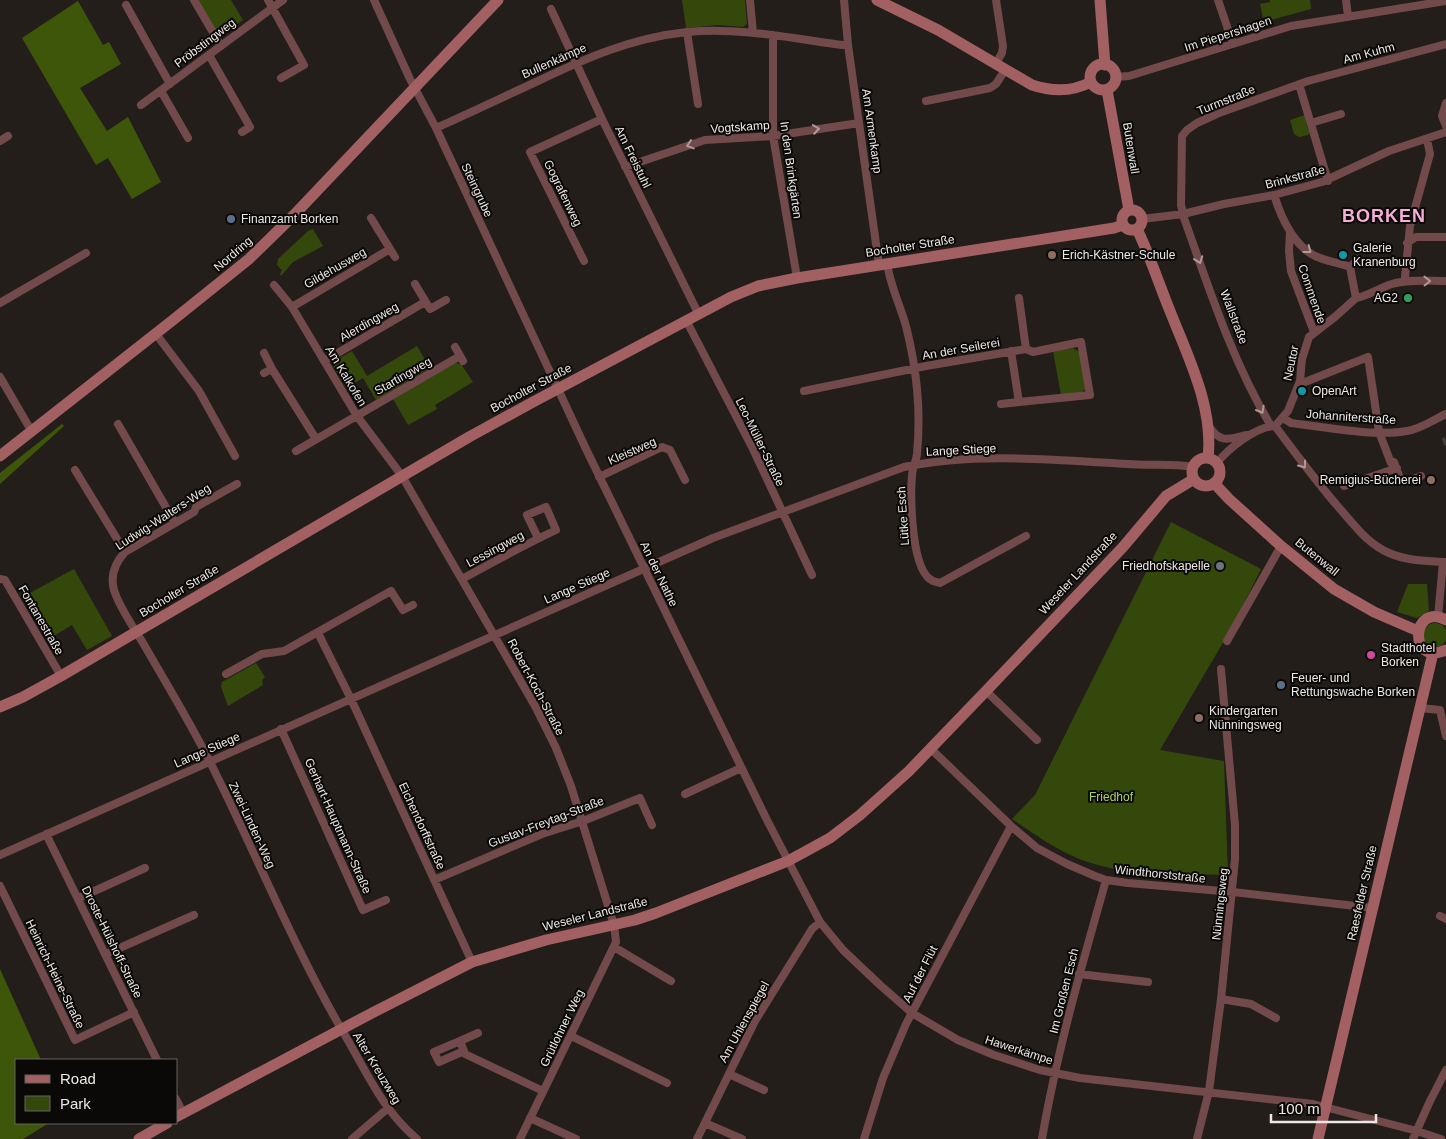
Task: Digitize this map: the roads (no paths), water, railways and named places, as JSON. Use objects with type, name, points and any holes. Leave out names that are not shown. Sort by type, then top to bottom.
[{"type":"street","points":[[194,0],[221,46]]},
{"type":"street","points":[[268,0],[304,65],[281,78]]},
{"type":"street","name":"Pröbstingweg","points":[[141,104],[283,0]]},
{"type":"street","name":"Steingrube","points":[[374,0],[436,128],[557,389]]},
{"type":"street","name":"Nordring","points":[[0,456],[224,280],[266,242],[498,0]]},
{"type":"street","points":[[750,0],[752,33]]},
{"type":"street","name":"Am Armenkamp","points":[[844,0],[848,45],[883,264]]},
{"type":"street","points":[[876,0],[938,30],[1032,85],[1063,90],[1076,89],[1091,82]]},
{"type":"street","points":[[926,100],[990,88],[996,84],[1001,66],[1003,46],[996,0]]},
{"type":"street","points":[[1100,0],[1105,65]]},
{"type":"street","points":[[1218,0],[1233,44]]},
{"type":"street","points":[[1346,0],[1348,16]]},
{"type":"street","name":"Im Piepershagen","points":[[1116,77],[1128,76],[1291,26],[1446,1]]},
{"type":"street","points":[[126,5],[170,84]]},
{"type":"street","name":"Am Freistuhl","points":[[552,9],[602,119],[698,313]]},
{"type":"street","name":"Bullenkämpe","points":[[436,128],[611,48],[633,42],[687,32],[722,31],[773,35],[848,45]]},
{"type":"street","points":[[687,32],[698,104]]},
{"type":"street","name":"In den Brinkgärten","points":[[773,35],[773,136],[797,278]]},
{"type":"street","name":"Am Kuhm","points":[[1298,84],[1446,44]]},
{"type":"street","points":[[208,55],[250,127],[242,132]]},
{"type":"street","points":[[1100,65],[1111,67],[1116,77],[1114,84],[1107,90],[1097,89],[1090,78],[1093,70],[1100,65]]},
{"type":"street","points":[[1298,84],[1328,181]]},
{"type":"street","name":"Turmstraße","points":[[1183,214],[1181,205],[1181,144],[1182,136],[1187,130],[1219,112],[1298,84]]},
{"type":"street","name":"Butenwall","points":[[1107,90],[1126,202],[1129,210]]},
{"type":"street","points":[[161,91],[188,138]]},
{"type":"street","points":[[1446,103],[1442,116],[1446,126]]},
{"type":"street","points":[[1310,123],[1341,114]]},
{"type":"street","name":"Gografenweg","points":[[584,261],[530,152],[602,119]]},
{"type":"street","name":"Vogtskamp","points":[[626,167],[705,140],[773,136],[860,123]]},
{"type":"street","name":"Brinkstraße","points":[[1140,224],[1224,204],[1274,195],[1328,181],[1389,151],[1446,132]]},
{"type":"street","points":[[0,140],[8,136]]},
{"type":"street","points":[[1408,282],[1405,277],[1407,242],[1430,154],[1426,138]]},
{"type":"street","points":[[1274,195],[1290,232],[1302,247],[1316,256],[1350,267]]},
{"type":"street","points":[[1140,224],[1129,230],[1122,225],[1122,218],[1129,210],[1138,212],[1140,224],[1207,414],[1212,461],[1220,472],[1214,483],[1202,485],[1192,476],[1193,467],[1198,460],[1212,461]]},
{"type":"street","name":"Wallstraße","points":[[1183,214],[1243,373],[1253,395],[1273,426],[1325,493],[1354,527],[1371,543],[1390,553],[1406,558],[1444,562]]},
{"type":"street","points":[[371,218],[394,257]]},
{"type":"street","name":"Bocholter Straße","points":[[0,707],[23,697],[61,676],[469,437],[698,313],[744,291],[768,283],[1114,228],[1122,225]]},
{"type":"street","name":"Commende","points":[[1290,232],[1291,271],[1314,332]]},
{"type":"street","points":[[1407,242],[1416,237],[1446,237]]},
{"type":"street","name":"Gildehusweg","points":[[292,306],[390,249]]},
{"type":"street","points":[[0,303],[86,253]]},
{"type":"street","points":[[1350,267],[1359,259]]},
{"type":"street","name":"Lütke Esch","points":[[883,264],[889,274],[905,325],[915,369],[918,408],[917,455],[912,474],[911,507],[914,542],[928,577],[933,582],[940,583],[1026,536]]},
{"type":"street","points":[[1350,267],[1356,298]]},
{"type":"street","name":"Neutor","points":[[1208,424],[1214,434],[1223,439],[1254,433],[1273,426],[1288,411],[1300,381],[1306,343],[1314,332],[1356,298],[1364,297],[1377,289],[1408,282],[1446,281]]},
{"type":"street","points":[[415,284],[425,302]]},
{"type":"street","name":"Am Kalkofen","points":[[274,285],[292,306],[357,416],[402,476]]},
{"type":"street","points":[[1019,298],[1026,349]]},
{"type":"street","name":"Alerdingweg","points":[[324,361],[425,302],[430,310],[446,300]]},
{"type":"street","name":"Leo-Müller-Straße","points":[[686,320],[753,449],[812,575]]},
{"type":"street","points":[[156,334],[199,390],[235,456]]},
{"type":"street","name":"An der Seilerei","points":[[915,369],[1011,351],[1026,349],[1033,352],[1081,342],[1090,395],[1019,402],[1011,351]]},
{"type":"street","name":"Startingweg","points":[[296,451],[461,358],[455,347]]},
{"type":"street","points":[[264,353],[316,439]]},
{"type":"street","points":[[1300,381],[1305,382],[1368,356],[1379,432],[1391,463],[1394,462],[1401,481],[1406,482],[1421,476]]},
{"type":"street","points":[[264,373],[272,369]]},
{"type":"street","points":[[804,391],[915,369]]},
{"type":"street","points":[[0,377],[32,432]]},
{"type":"street","name":"An der Nathe","points":[[557,389],[788,861]]},
{"type":"street","points":[[1001,404],[1019,402]]},
{"type":"street","name":"Johanniterstraße","points":[[1283,418],[1290,423],[1340,429],[1406,432],[1446,414]]},
{"type":"street","points":[[118,424],[175,523]]},
{"type":"street","name":"Neutor","points":[[1212,461],[1254,433]]},
{"type":"street","name":"Kleistweg","points":[[599,477],[662,447],[670,450],[685,480]]},
{"type":"street","name":"Lange Stiege","points":[[0,855],[713,538],[904,467],[965,460],[1013,459],[1193,467]]},
{"type":"street","points":[[1344,486],[1397,468]]},
{"type":"street","points":[[75,470],[125,552]]},
{"type":"street","name":"Robert-Koch-Straße","points":[[402,476],[495,635],[556,748],[583,821],[614,924]]},
{"type":"street","name":"Weseler Landstraße","points":[[180,1115],[472,962],[546,940],[656,913],[788,861],[830,838],[860,815],[910,770],[1120,549],[1166,496],[1194,479]]},
{"type":"street","name":"Butenwall","points":[[1214,483],[1281,546],[1318,576],[1360,606],[1418,631]]},
{"type":"street","name":"Ludwig-Walters-Weg","points":[[136,632],[113,588],[112,577],[118,559],[125,552],[194,512],[196,507],[238,484]]},
{"type":"street","name":"Lessingweg","points":[[462,579],[538,538]]},
{"type":"street","points":[[1227,641],[1281,546]]},
{"type":"street","points":[[1444,562],[1438,607],[1442,618],[1428,618],[1420,626],[1418,641],[1424,649],[1433,653],[1446,650]]},
{"type":"street","name":"Fontanestraße","points":[[0,579],[5,580],[61,676]]},
{"type":"street","points":[[226,674],[262,654],[284,651],[391,591],[403,610],[413,605]]},
{"type":"street","name":"Zwei-Linden-Weg","points":[[136,632],[210,761],[297,947],[341,1030]]},
{"type":"street","name":"Eichendorffstraße","points":[[318,633],[351,699],[472,962]]},
{"type":"street","name":"Raesfelder Straße","points":[[1318,1139],[1433,653]]},
{"type":"street","name":"Nünningsweg","points":[[1197,1139],[1209,1091],[1233,892],[1235,824],[1221,669]]},
{"type":"street","points":[[986,691],[1037,740]]},
{"type":"street","points":[[1420,708],[1440,710],[1446,736]]},
{"type":"street","name":"Gerhart-Hauptmann-Straße","points":[[281,729],[364,910],[386,900]]},
{"type":"street","name":"Windthorststraße","points":[[930,749],[1011,826],[1037,848],[1067,864],[1106,880],[1373,908]]},
{"type":"street","points":[[684,794],[742,768]]},
{"type":"street","name":"Gustav-Freytag-Straße","points":[[434,880],[542,834],[583,821],[640,798],[652,825]]},
{"type":"street","name":"Auf der Flüt","points":[[864,1139],[883,1078],[912,1013],[1011,826]]},
{"type":"street","name":"Droste-Hülshoff-Straße","points":[[46,834],[157,1059]]},
{"type":"street","name":"Hawerkämpe","points":[[788,861],[820,922],[843,950],[912,1013],[958,1040],[994,1055],[1055,1073],[1080,1078],[1314,1104],[1441,1139]]},
{"type":"street","points":[[79,898],[145,868]]},
{"type":"street","name":"Im Großen Esch","points":[[1042,1139],[1055,1073],[1079,974],[1106,880]]},
{"type":"street","name":"Heinrich-Heine-Straße","points":[[0,886],[75,1040],[134,1012]]},
{"type":"street","points":[[106,954],[194,915]]},
{"type":"street","name":"Am Uhlenspiegel","points":[[697,1139],[764,1006],[812,929],[820,922]]},
{"type":"street","name":"Grütlohner Weg","points":[[520,1139],[614,947],[617,939],[614,924]]},
{"type":"street","points":[[614,947],[671,980]]},
{"type":"street","points":[[1079,974],[1148,982]]},
{"type":"street","points":[[1221,999],[1251,1004],[1276,1018]]},
{"type":"street","name":"Alter Kreuzweg","points":[[341,1030],[387,1109],[416,1139]]},
{"type":"street","points":[[464,1051],[439,1062],[434,1052],[478,1033]]},
{"type":"street","points":[[571,1036],[667,1083]]},
{"type":"street","points":[[460,1041],[466,1054],[543,1091]]},
{"type":"street","points":[[1414,1139],[1446,1070]]},
{"type":"street","points":[[729,1074],[764,1090]]},
{"type":"street","points":[[352,1139],[387,1109]]},
{"type":"street","points":[[530,1118],[576,1139]]},
{"type":"street","points":[[705,1123],[742,1139]]},
{"type":"street","points":[[139,1139],[165,1124]]},
{"type":"place","name":"Finanzamt Borken","points":[[231,219]]},
{"type":"place","name":"Erich-Kästner-Schule","points":[[1052,255]]},
{"type":"place","name":"Galerie Kranenburg","points":[[1343,255]]},
{"type":"place","name":"AG2","points":[[1408,298]]},
{"type":"place","name":"OpenArt","points":[[1302,391]]},
{"type":"place","name":"Remigius-Bücherei","points":[[1431,480]]},
{"type":"place","name":"Friedhofskapelle","points":[[1220,566]]},
{"type":"place","name":"Stadthotel Borken","points":[[1371,655]]},
{"type":"place","name":"Feuer- und Rettungswache Borken","points":[[1281,685]]},
{"type":"place","name":"Kindergarten Nünningsweg","points":[[1199,718]]},
{"type":"district","name":"BORKEN","points":[[1384,216]]},
{"type":"park label","name":"Friedhof","points":[[1111,797]]}]
